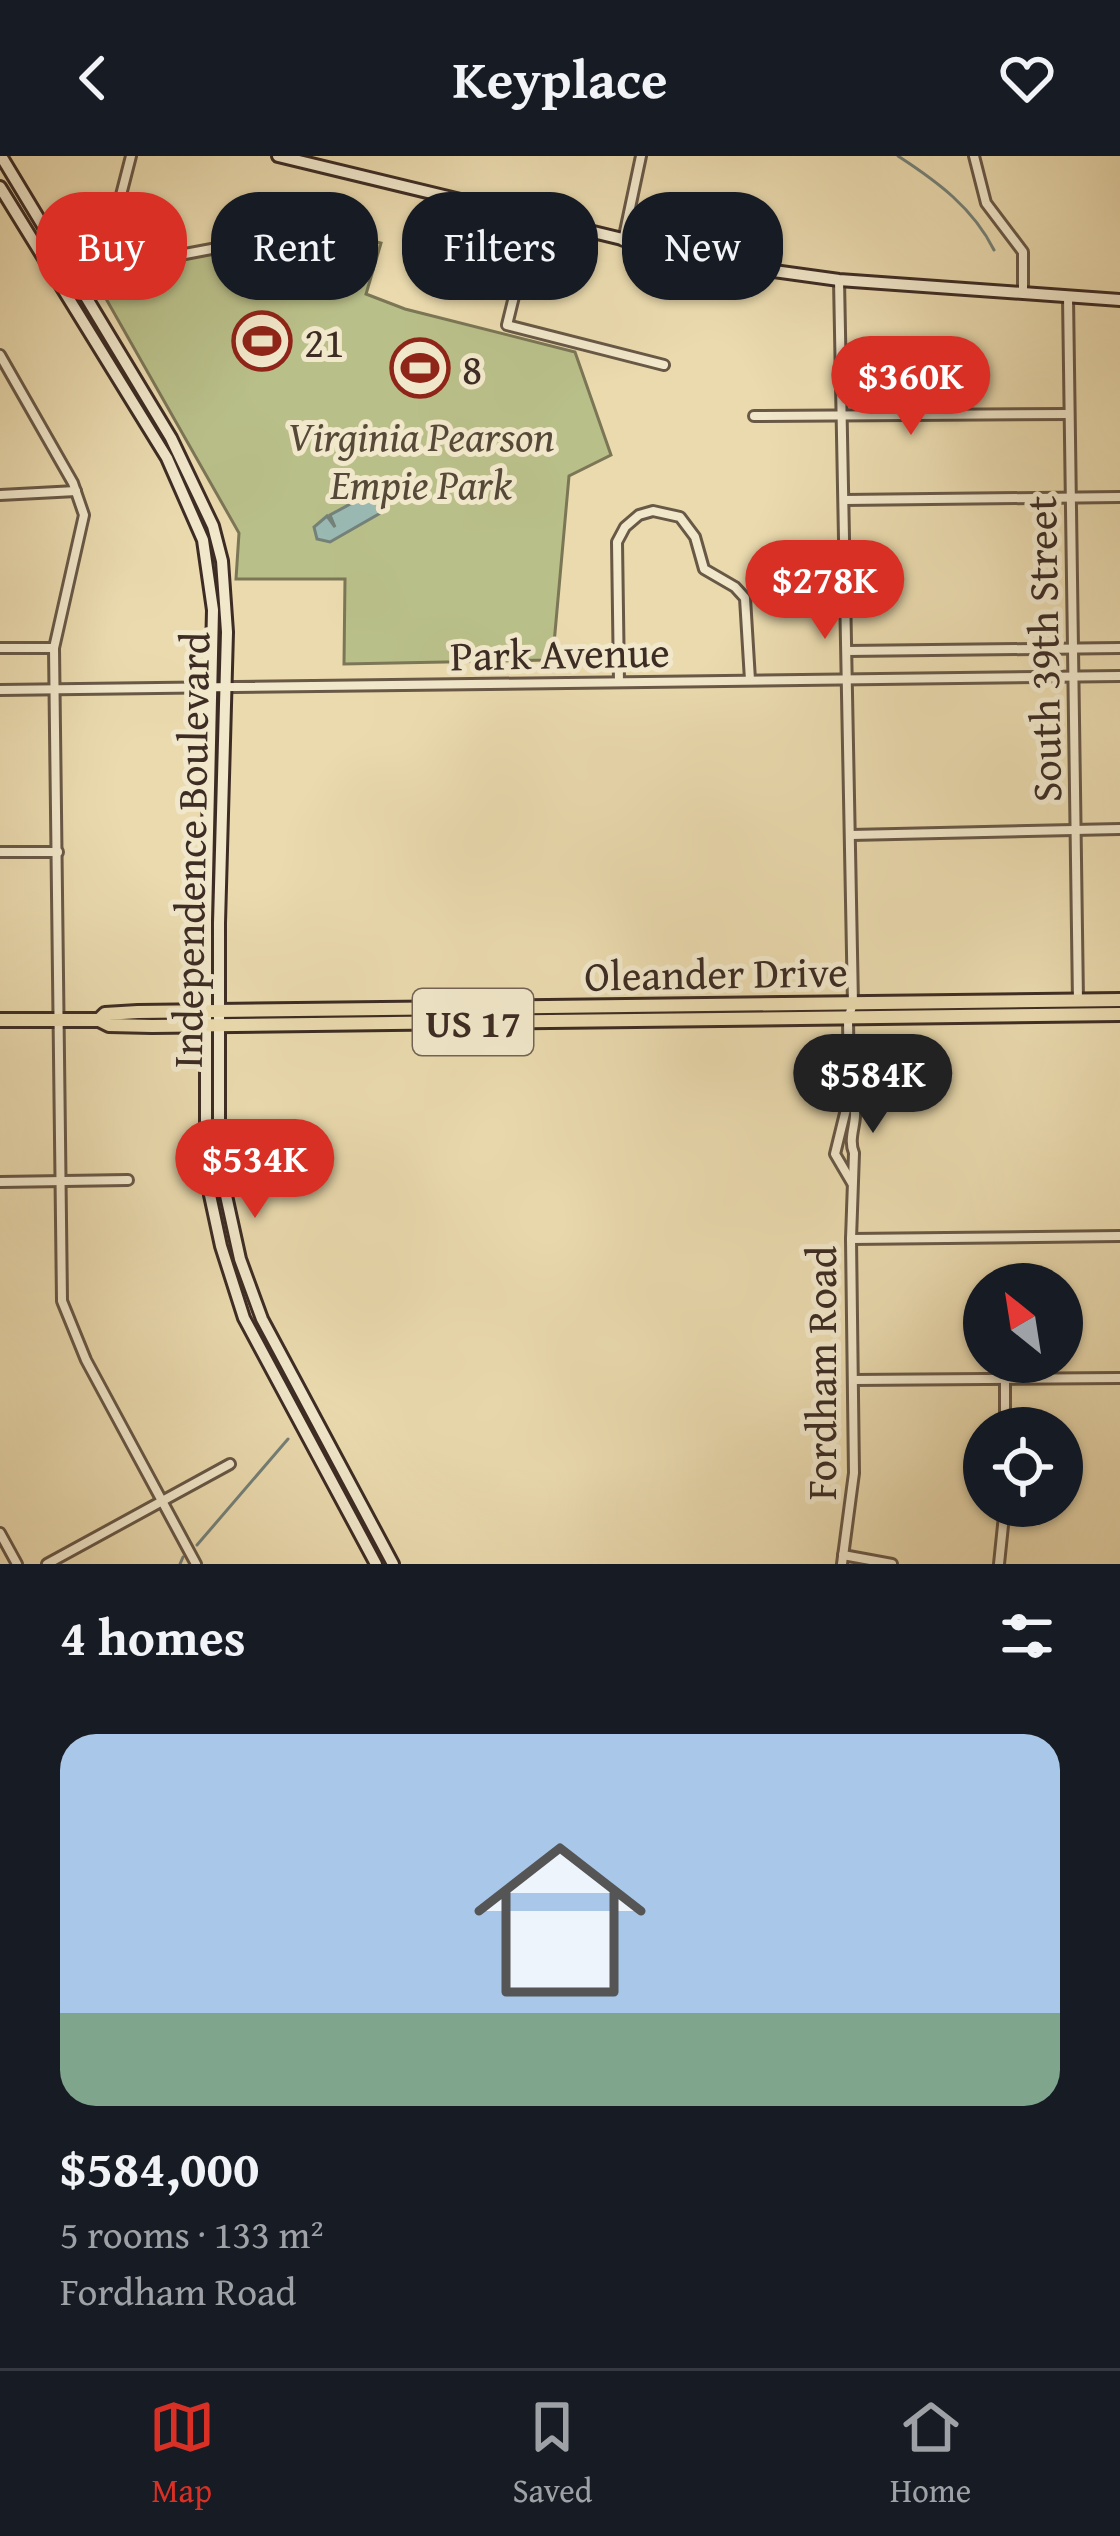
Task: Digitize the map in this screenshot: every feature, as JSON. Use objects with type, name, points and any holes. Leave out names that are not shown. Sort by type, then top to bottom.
[{"type":"main road","name":"Independence Boulevard","points":[[1,156],[202,495],[222,561],[226,687],[206,1149],[210,1195],[236,1296],[266,1363],[376,1564]]},
{"type":"main road","points":[[278,156],[424,192]]},
{"type":"main road","name":"Independence Boulevard","points":[[0,187],[166,458],[193,510],[208,556],[212,589],[213,1018],[220,1150],[236,1241],[262,1319],[393,1564]]},
{"type":"main road","points":[[783,272],[1120,300]]},
{"type":"main road","name":"Oleander Drive","points":[[1078,1008],[1120,1000]]},
{"type":"main road","name":"Oleander Drive","points":[[0,1020],[99,1020],[105,1014],[213,1018],[1078,1008],[1120,1014]]},
{"type":"main road","points":[[266,1363],[305,1420],[317,1424]]},
{"type":"street","points":[[121,192],[130,156]]},
{"type":"street","points":[[633,192],[641,156]]},
{"type":"street","points":[[974,156],[986,203],[1023,252],[1023,292]]},
{"type":"street","name":"Fordham Road","points":[[839,280],[851,1011],[849,1097],[835,1154],[852,1183]]},
{"type":"street","name":"South 39th Street","points":[[1069,296],[1078,1008]]},
{"type":"street","points":[[513,300],[507,325],[664,365]]},
{"type":"street","points":[[0,355],[76,491],[84,527],[55,648],[62,1301],[66,1320],[196,1564]]},
{"type":"street","points":[[0,376],[12,376]]},
{"type":"street","points":[[754,416],[1069,414]]},
{"type":"street","points":[[0,495],[76,491]]},
{"type":"street","points":[[844,500],[1120,497]]},
{"type":"street","points":[[619,682],[617,542],[631,521],[658,511],[685,522],[695,537],[704,569],[745,598],[750,680]]},
{"type":"street","points":[[0,649],[55,648]]},
{"type":"street","points":[[847,651],[1120,648]]},
{"type":"street","name":"Park Avenue","points":[[0,690],[1120,676]]},
{"type":"street","points":[[851,835],[1120,829]]},
{"type":"street","points":[[0,852],[58,852]]},
{"type":"street","name":"Fordham Road","points":[[842,1560],[854,1473],[850,1239],[854,1153],[849,1140],[856,1114],[849,1097]]},
{"type":"street","points":[[0,1182],[128,1180]]},
{"type":"street","points":[[850,1239],[1120,1236]]},
{"type":"street","points":[[1083,1379],[1120,1378]]},
{"type":"street","points":[[853,1380],[963,1380]]},
{"type":"street","points":[[47,1564],[230,1464]]},
{"type":"street","points":[[999,1564],[1003,1527]]},
{"type":"street","points":[[0,1533],[17,1564]]},
{"type":"street","points":[[842,1560],[892,1564]]},
{"type":"green space","name":"Virginia Pearson Empie Park","points":[[211,254],[211,300],[378,299],[575,352],[611,455],[569,476],[553,655],[548,660],[344,664],[345,579],[236,579],[239,533],[107,300],[187,300],[187,259]]},
{"type":"water","points":[[378,489],[387,499],[384,511],[330,542],[317,539],[314,527],[327,516],[335,527],[330,515]]},
{"type":"waterway","points":[[898,156],[953,197],[994,250]]},
{"type":"waterway","points":[[197,1545],[288,1439]]},
{"type":"waterway","points":[[180,1564],[183,1557]]},
{"type":"place","name":"21","points":[[262,341]]},
{"type":"place","name":"8","points":[[420,368]]}]
